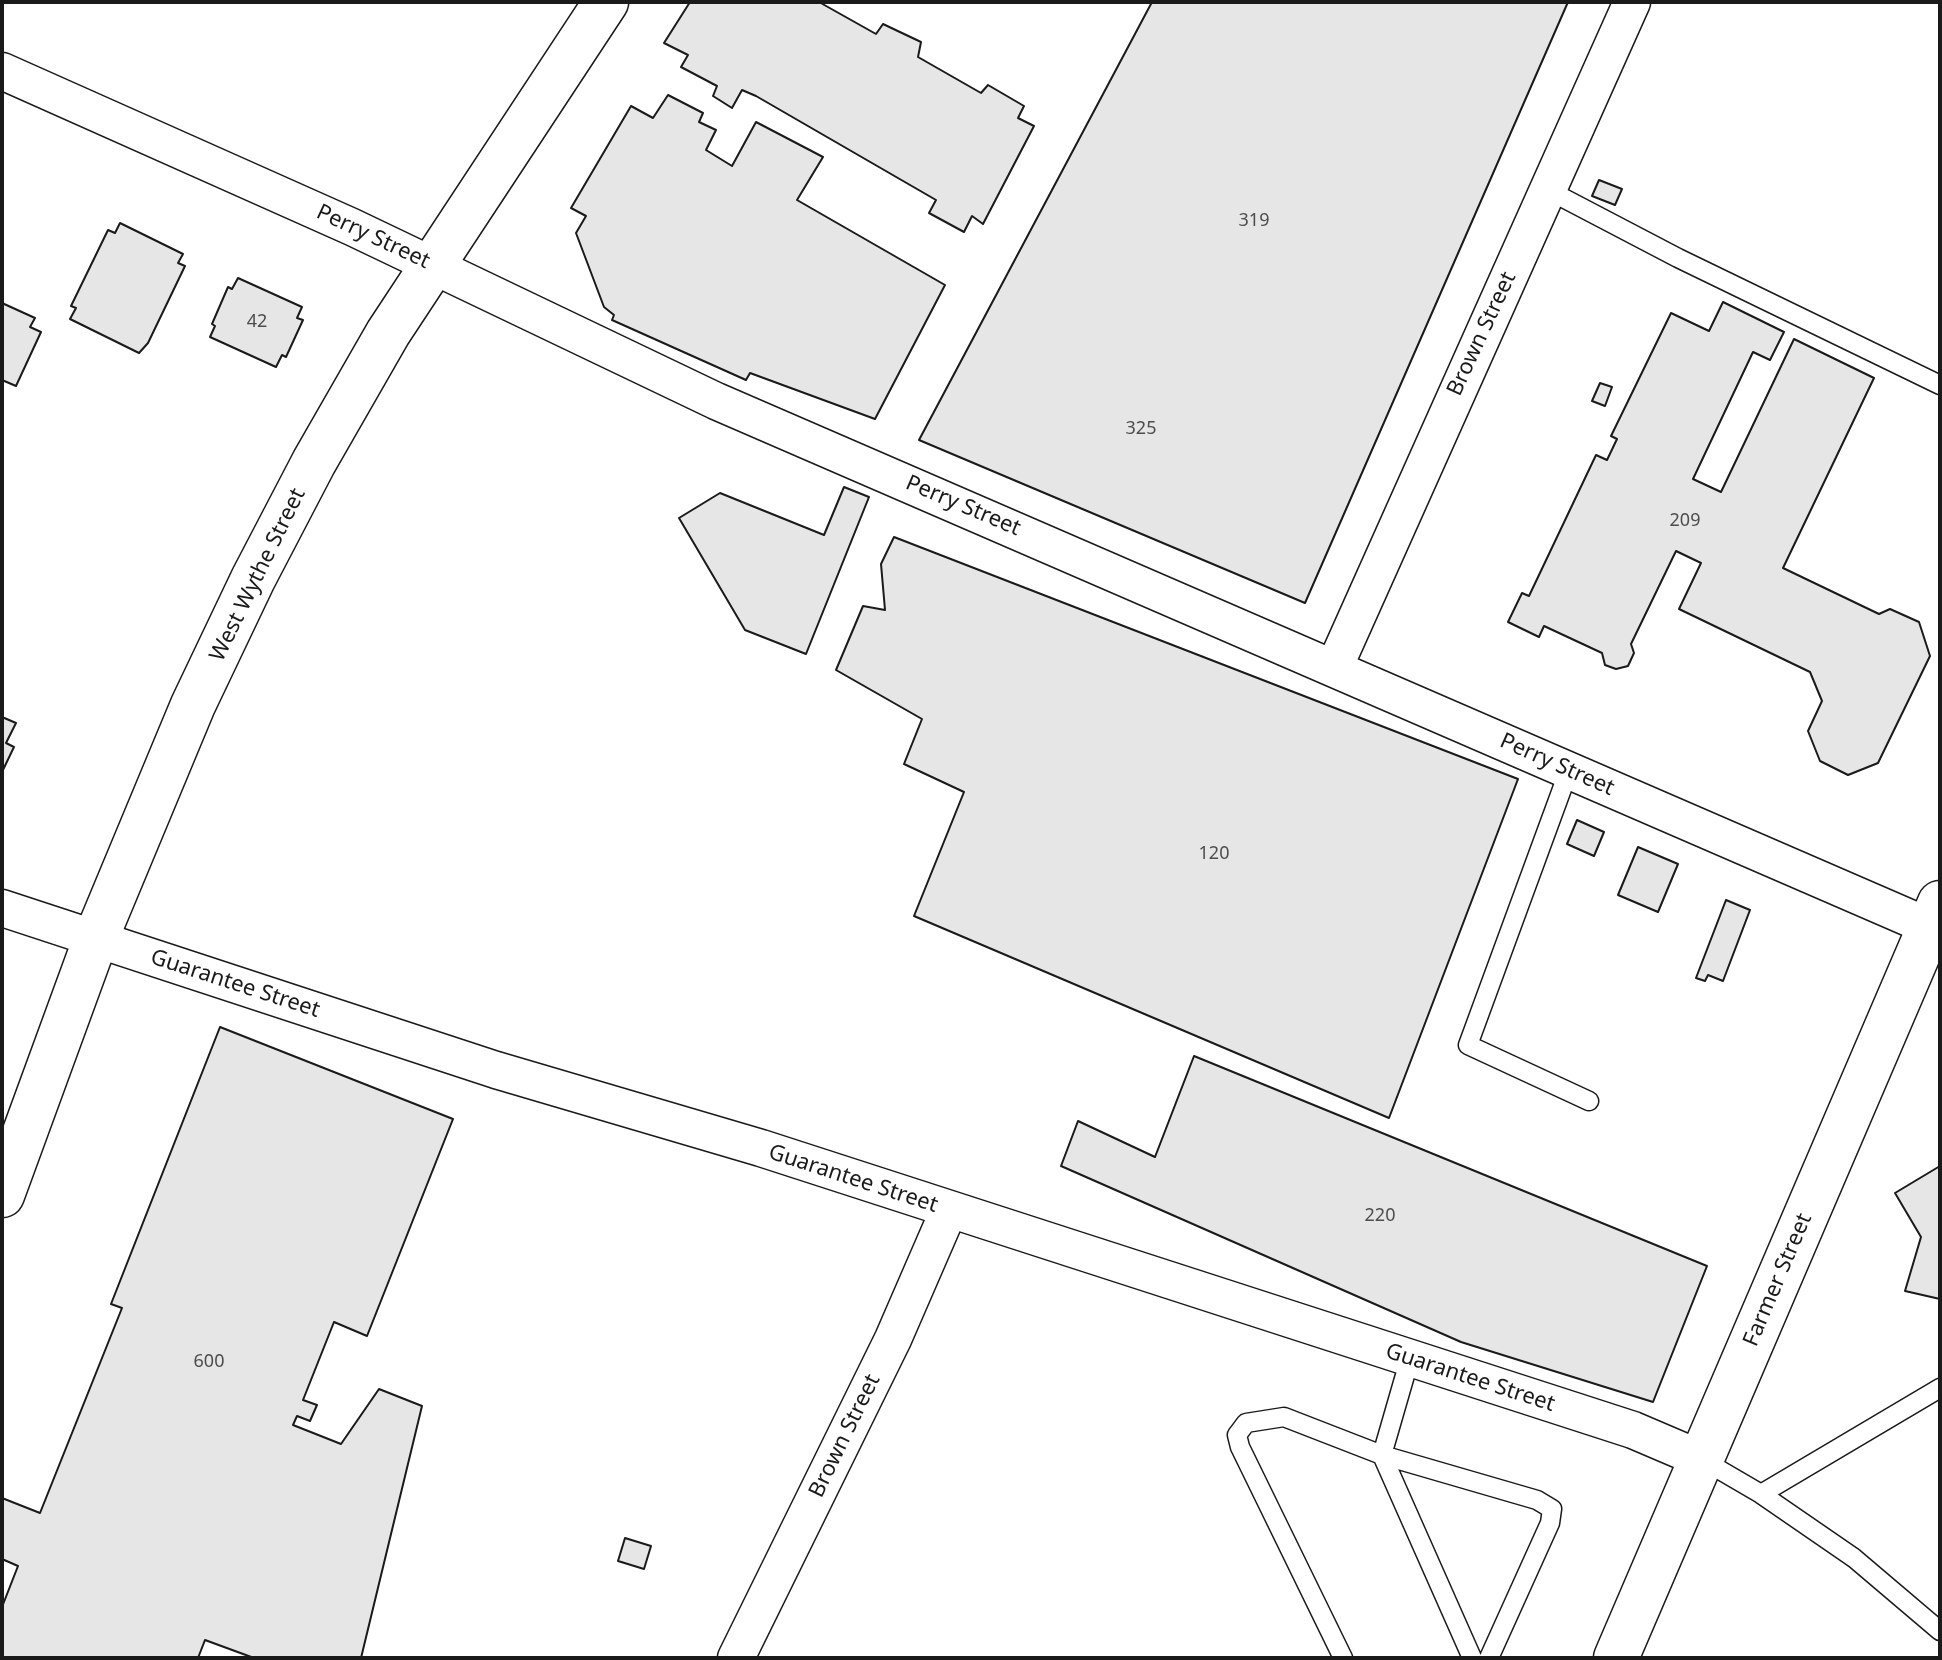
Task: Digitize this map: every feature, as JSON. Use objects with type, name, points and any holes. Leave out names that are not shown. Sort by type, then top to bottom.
[{"type":"main road","name":"West Wythe Street","points":[[2,1195],[96,938],[193,705],[253,579],[314,462],[388,333],[606,2]]},
{"type":"main road","name":"Farmer Street","points":[[1616,1658],[1935,915]]},
{"type":"street","name":"Brown Street","points":[[1334,668],[1632,2]]},
{"type":"street","name":"Perry Street","points":[[2,71],[432,265],[716,401],[1569,770],[1935,915]]},
{"type":"street","name":"Guarantee Street","points":[[2,908],[496,1070],[761,1148],[1633,1430],[1701,1459]]},
{"type":"street","name":"Brown Street","points":[[736,1658],[893,1339],[949,1210]]},
{"type":"lane","points":[[1548,190],[1678,258],[1940,385]]},
{"type":"lane","points":[[1569,770],[1468,1045],[1589,1101]]},
{"type":"lane","points":[[1410,1358],[1382,1455],[1472,1658]]},
{"type":"lane","points":[[1761,1494],[1940,1388]]},
{"type":"lane","points":[[1343,1658],[1237,1435],[1246,1423],[1284,1417],[1382,1455],[1537,1500],[1552,1509],[1550,1523],[1489,1658]]},
{"type":"lane","points":[[1701,1459],[1761,1494],[1854,1558],[1940,1631]]},
{"type":"building","points":[[690,2],[819,2],[876,34],[883,24],[921,42],[918,57],[981,93],[988,85],[1024,106],[1018,118],[1034,126],[983,224],[972,216],[964,232],[929,213],[936,200],[756,96],[742,90],[732,108],[713,96],[717,86],[681,67],[688,55],[664,43]]},
{"type":"building","points":[[1152,2],[1568,2],[1305,603],[919,440]]},
{"type":"building","points":[[668,95],[703,113],[699,122],[716,130],[706,150],[732,166],[756,122],[823,157],[797,200],[945,285],[875,419],[750,373],[746,380],[612,320],[614,315],[604,307],[576,233],[586,216],[571,208],[631,106],[653,118]]},
{"type":"building","points":[[1599,180],[1622,189],[1615,205],[1592,196]]},
{"type":"building","points":[[120,223],[183,254],[178,263],[185,266],[148,343],[139,353],[70,319],[76,308],[71,306],[108,230],[115,233]]},
{"type":"building","points":[[238,278],[302,307],[297,318],[303,320],[286,357],[282,355],[276,367],[210,337],[215,326],[212,324],[228,287],[232,289]]},
{"type":"building","points":[[1723,302],[1784,332],[1770,360],[1753,352],[1693,479],[1721,492],[1794,339],[1874,378],[1783,568],[1879,614],[1890,609],[1919,622],[1930,656],[1878,763],[1848,775],[1820,761],[1808,731],[1822,701],[1810,672],[1679,609],[1701,563],[1676,551],[1631,644],[1634,653],[1628,666],[1616,669],[1605,665],[1602,653],[1544,626],[1539,637],[1508,622],[1522,593],[1529,596],[1596,455],[1607,460],[1617,439],[1611,436],[1671,313],[1709,331]]},
{"type":"building","points":[[2,303],[35,318],[30,327],[41,332],[16,386],[2,380]]},
{"type":"building","points":[[1600,383],[1612,387],[1605,406],[1592,401]]},
{"type":"building","points":[[844,487],[869,497],[806,654],[745,630],[679,518],[720,493],[824,535]]},
{"type":"building","points":[[894,537],[1518,779],[1389,1118],[914,916],[964,792],[904,764],[922,719],[836,670],[863,606],[885,610],[881,564]]},
{"type":"building","points":[[2,717],[16,723],[6,743],[14,747],[2,772]]},
{"type":"building","points":[[1577,820],[1604,832],[1594,856],[1567,844]]},
{"type":"building","points":[[1638,847],[1678,864],[1658,912],[1618,895]]},
{"type":"building","points":[[1726,900],[1750,910],[1723,981],[1708,975],[1705,981],[1696,978]]},
{"type":"building","points":[[220,1027],[453,1119],[367,1336],[334,1322],[303,1400],[317,1405],[310,1421],[297,1416],[293,1425],[341,1444],[379,1389],[422,1406],[361,1658],[254,1658],[205,1640],[198,1658],[2,1658],[2,1607],[18,1566],[2,1559],[2,1498],[40,1513],[122,1308],[111,1304]]},
{"type":"building","points":[[1194,1056],[1707,1266],[1653,1402],[1461,1342],[1061,1166],[1078,1121],[1155,1157]]},
{"type":"building","points":[[1940,1166],[1940,1299],[1905,1291],[1921,1237],[1895,1193]]},
{"type":"building","points":[[625,1538],[651,1546],[644,1569],[618,1561]]}]
